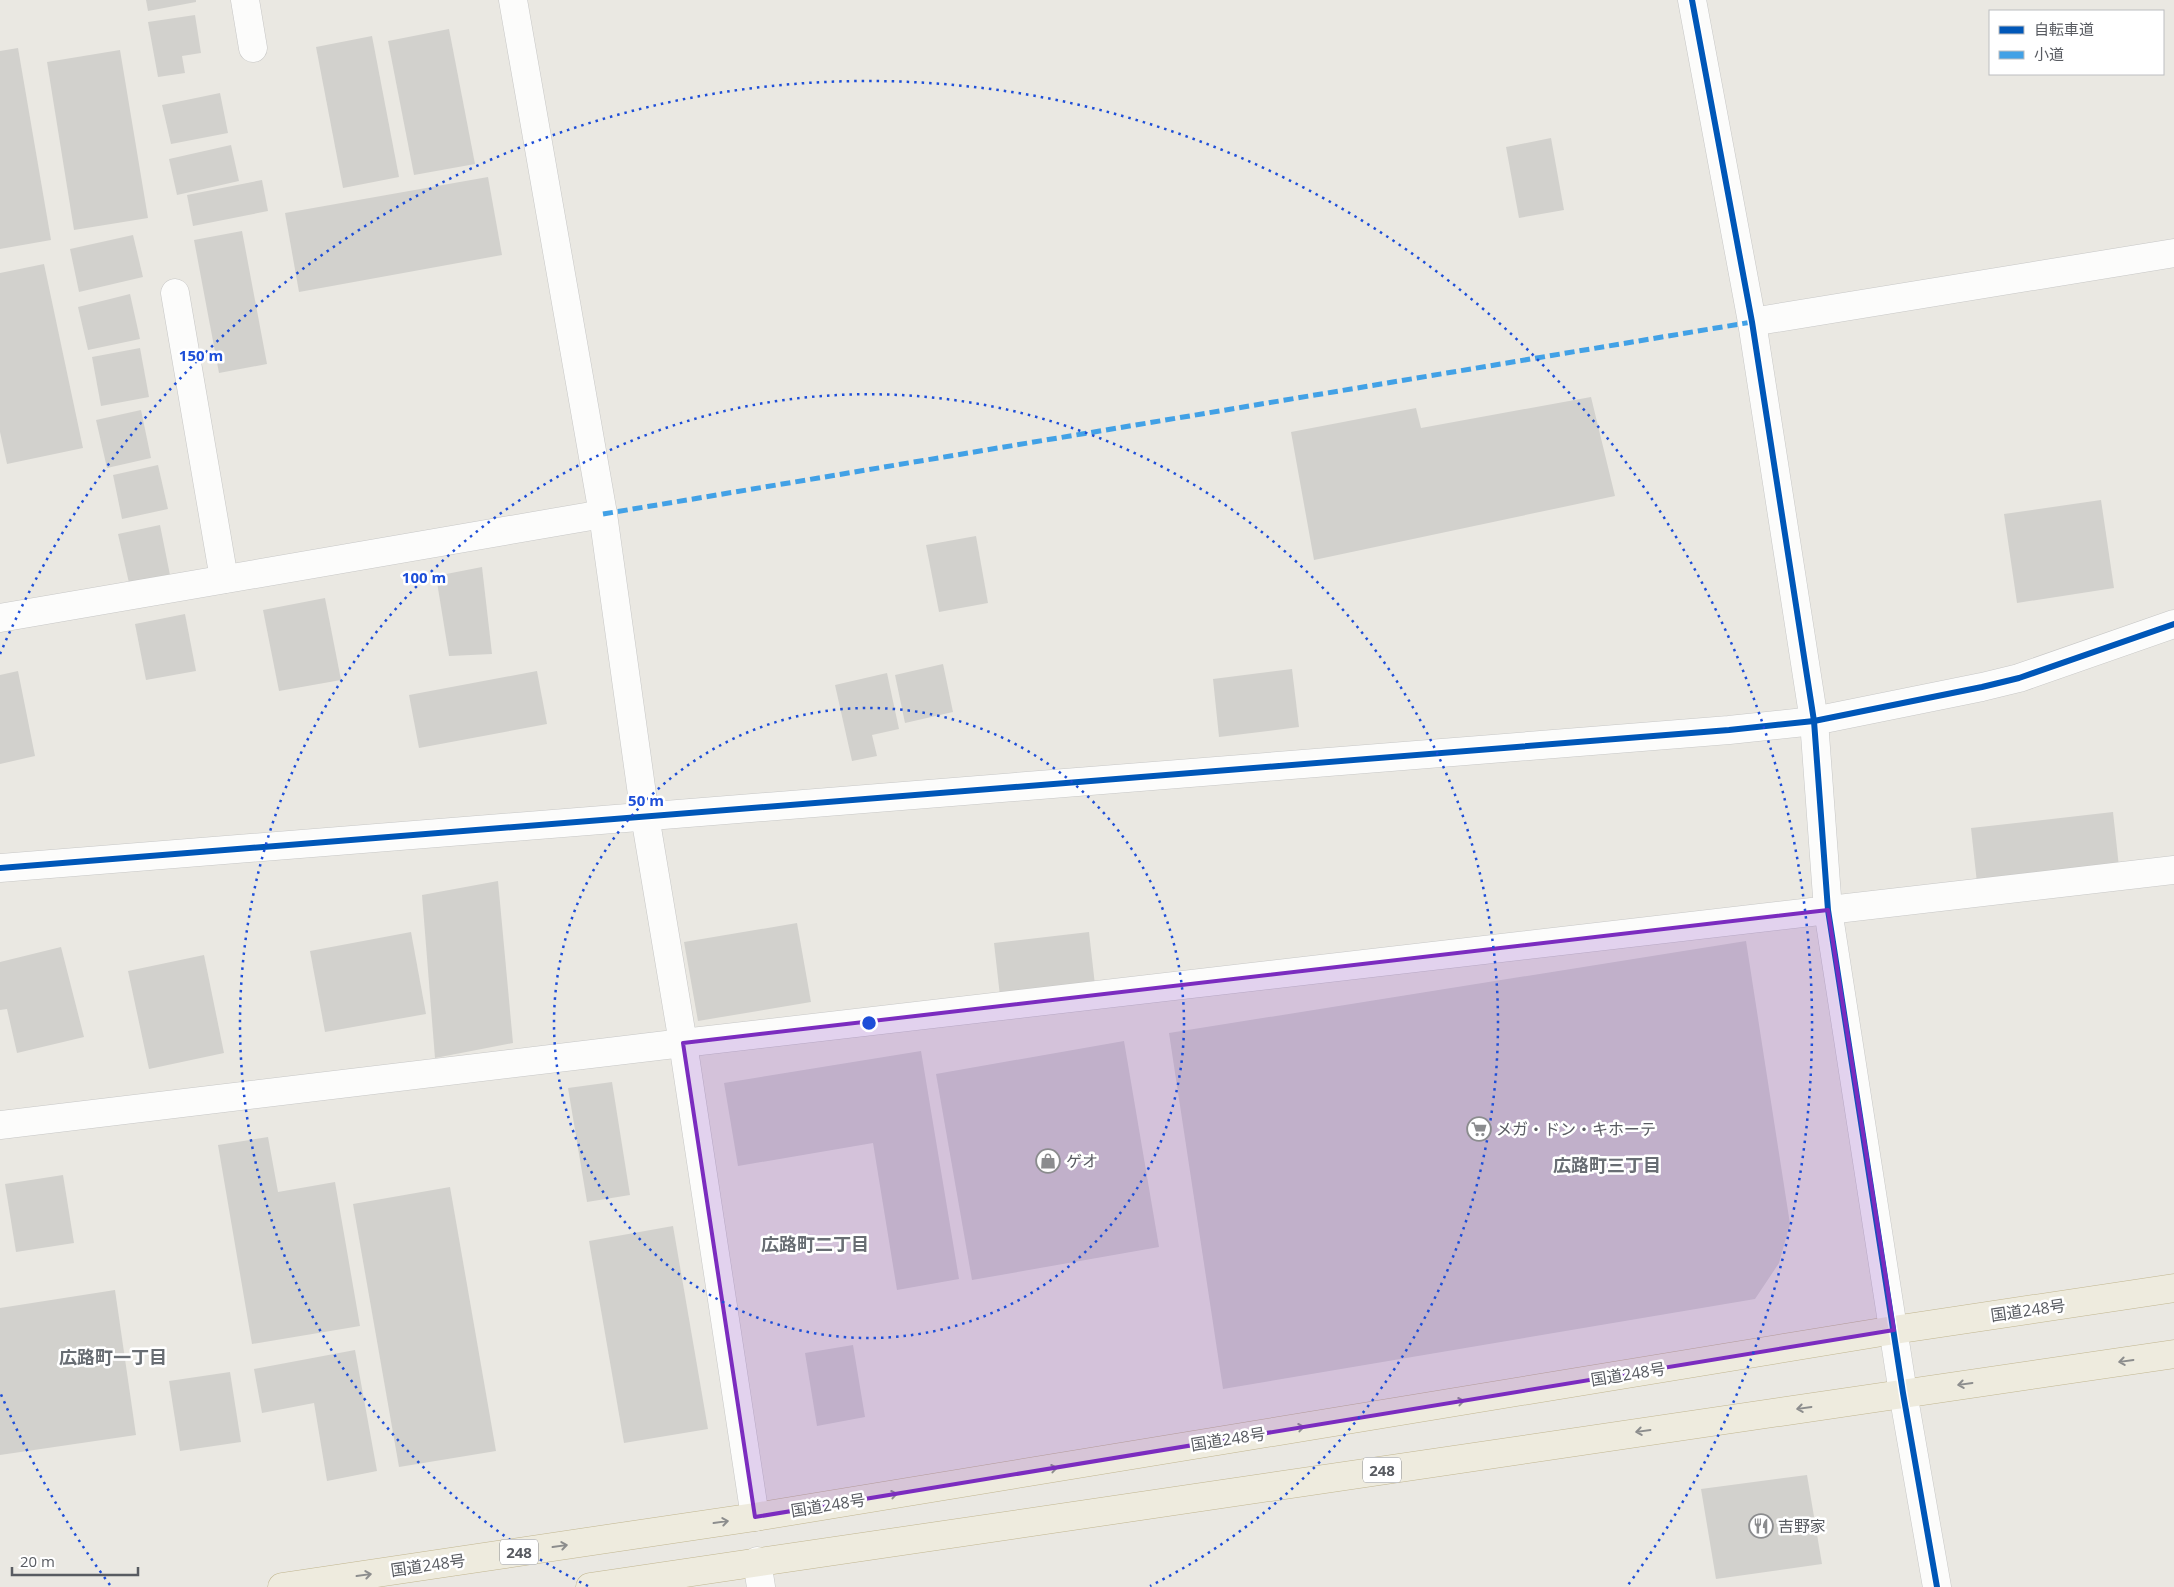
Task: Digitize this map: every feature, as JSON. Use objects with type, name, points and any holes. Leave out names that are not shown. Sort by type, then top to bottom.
[{"type":"highway","name":"国道248号","points":[[282,1587],[755,1517],[1894,1330],[2174,1288]]},
{"type":"highway","name":"248","points":[[590,1587],[759,1574],[1903,1393],[2174,1354]]},
{"type":"street","points":[[245,0],[253,48]]},
{"type":"street","points":[[512,0],[603,514],[645,816],[755,1517]]},
{"type":"street","points":[[1692,0],[1752,322],[1814,721],[1828,910],[1903,1393],[1937,1587]]},
{"type":"street","points":[[1752,322],[2174,253]]},
{"type":"street","points":[[176,293],[224,579]]},
{"type":"street","points":[[0,618],[603,514]]},
{"type":"street","points":[[0,868],[1709,732],[1814,721],[2019,678],[2174,624]]},
{"type":"street","points":[[0,1125],[682,1043],[2174,870]]},
{"type":"highlighted area","points":[[1828,910],[1894,1330],[755,1517],[683,1043]]},
{"type":"building","points":[[146,0],[196,0],[196,2],[148,11]]},
{"type":"building","points":[[195,15],[201,53],[182,56],[185,73],[158,77],[148,22]]},
{"type":"building","points":[[449,29],[475,164],[414,175],[388,41]]},
{"type":"building","points":[[372,36],[399,177],[343,188],[316,47]]},
{"type":"building","points":[[18,48],[51,240],[0,249],[0,51]]},
{"type":"building","points":[[120,50],[148,218],[74,230],[47,62]]},
{"type":"building","points":[[220,93],[228,133],[171,144],[162,105]]},
{"type":"building","points":[[1551,138],[1564,210],[1519,218],[1506,147]]},
{"type":"building","points":[[231,145],[239,181],[177,195],[169,159]]},
{"type":"building","points":[[488,177],[502,255],[299,292],[285,213]]},
{"type":"building","points":[[262,180],[268,211],[193,226],[187,195]]},
{"type":"building","points":[[242,231],[267,364],[219,373],[194,240]]},
{"type":"building","points":[[133,235],[143,277],[79,292],[70,249]]},
{"type":"building","points":[[44,264],[83,448],[7,464],[0,432],[0,273]]},
{"type":"building","points":[[130,294],[140,339],[88,350],[78,307]]},
{"type":"building","points":[[140,348],[149,397],[101,406],[92,357]]},
{"type":"building","points":[[1591,397],[1615,496],[1314,560],[1291,432],[1416,408],[1421,428]]},
{"type":"building","points":[[141,410],[151,458],[107,468],[96,420]]},
{"type":"building","points":[[158,465],[168,509],[122,519],[113,475]]},
{"type":"building","points":[[2101,500],[2114,588],[2017,603],[2004,514]]},
{"type":"building","points":[[160,525],[170,575],[129,583],[118,534]]},
{"type":"building","points":[[976,536],[988,603],[939,612],[926,545]]},
{"type":"building","points":[[482,567],[492,654],[449,656],[436,576]]},
{"type":"building","points":[[325,598],[341,680],[279,691],[263,610]]},
{"type":"building","points":[[185,614],[196,671],[146,680],[135,624]]},
{"type":"building","points":[[943,664],[953,712],[905,723],[895,675]]},
{"type":"building","points":[[1292,669],[1299,727],[1219,737],[1213,679]]},
{"type":"building","points":[[18,671],[35,756],[0,764],[0,675]]},
{"type":"building","points":[[537,671],[547,724],[419,748],[409,695]]},
{"type":"building","points":[[887,673],[899,729],[872,735],[877,756],[852,761],[835,685]]},
{"type":"building","points":[[2113,812],[2119,867],[1977,883],[1971,828]]},
{"type":"building","points":[[498,881],[513,1043],[435,1058],[422,895]]},
{"type":"building","points":[[797,923],[811,1002],[698,1021],[684,942]]},
{"type":"building","points":[[411,932],[426,1014],[325,1032],[310,951]]},
{"type":"building","points":[[1089,932],[1096,994],[1001,1005],[994,943]]},
{"type":"building","name":"メガ・ドン・キホーテ","points":[[1746,941],[1790,1224],[1779,1263],[1755,1299],[1223,1389],[1169,1033]]},
{"type":"building","points":[[61,947],[84,1037],[17,1053],[7,1009],[0,1010],[0,962]]},
{"type":"building","points":[[204,955],[224,1053],[149,1069],[128,971]]},
{"type":"building","name":"ゲオ","points":[[1124,1041],[1159,1247],[972,1280],[936,1074]]},
{"type":"building","points":[[921,1051],[959,1279],[897,1290],[873,1143],[738,1166],[724,1083]]},
{"type":"building","points":[[612,1082],[630,1195],[587,1202],[568,1088]]},
{"type":"building","points":[[268,1137],[278,1192],[335,1182],[360,1326],[252,1344],[218,1145]]},
{"type":"building","points":[[63,1175],[74,1243],[16,1252],[5,1184]]},
{"type":"building","points":[[450,1187],[496,1451],[399,1467],[353,1204]]},
{"type":"building","points":[[673,1226],[708,1429],[624,1443],[589,1241]]},
{"type":"building","points":[[115,1290],[136,1435],[0,1455],[0,1308]]},
{"type":"building","points":[[853,1345],[865,1417],[817,1426],[805,1353]]},
{"type":"building","points":[[355,1350],[377,1471],[327,1481],[314,1403],[262,1413],[254,1369]]},
{"type":"building","points":[[230,1372],[241,1442],[180,1451],[169,1381]]},
{"type":"building","name":"吉野家","points":[[1807,1475],[1822,1564],[1716,1579],[1701,1489]]},
{"type":"marked path","points":[[603,514],[1752,322]]},
{"type":"cycle path","points":[[1692,0],[1752,322],[1814,721],[1828,910],[1903,1393],[1937,1587]]},
{"type":"cycle path","points":[[0,868],[1729,730],[1814,721],[2019,678],[2174,624]]},
{"type":"place","name":"メガ・ドン・キホーテ","points":[[1479,1129]]},
{"type":"place","name":"ゲオ","points":[[1048,1161]]},
{"type":"place","name":"吉野家","points":[[1761,1526]]},
{"type":"district","name":"広路町三丁目","points":[[1607,1165]]},
{"type":"district","name":"広路町二丁目","points":[[815,1244]]},
{"type":"district","name":"広路町一丁目","points":[[113,1357]]}]
